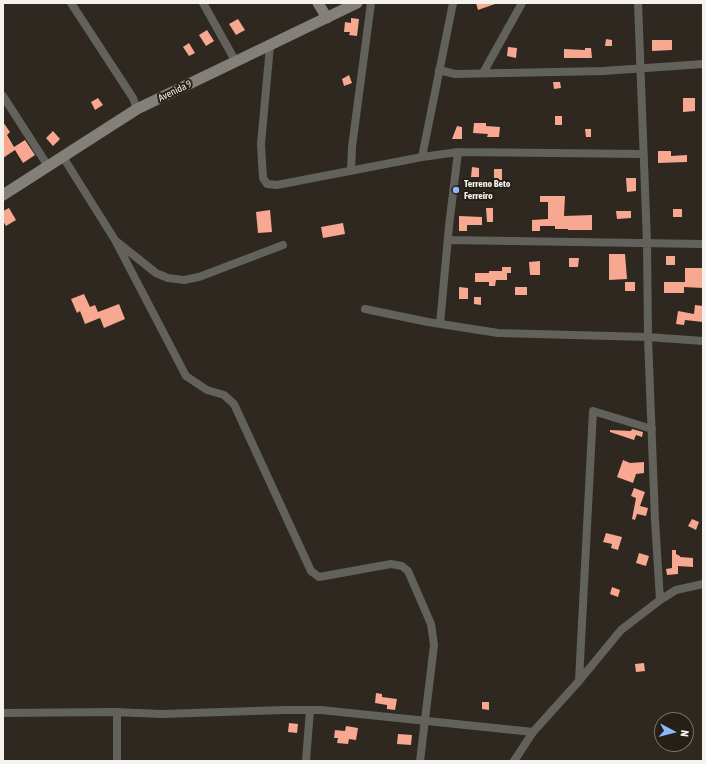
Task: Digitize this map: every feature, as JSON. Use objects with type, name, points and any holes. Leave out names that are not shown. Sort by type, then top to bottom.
[{"type":"main road","points":[[318,3],[327,18]]},
{"type":"main road","name":"Avenida 9","points":[[3,195],[137,109],[357,3]]},
{"type":"street","points":[[71,3],[133,98],[137,109]]},
{"type":"street","points":[[202,3],[236,62]]},
{"type":"street","points":[[351,171],[352,147],[371,3]]},
{"type":"street","points":[[422,157],[453,3]]},
{"type":"street","points":[[483,73],[522,3]]},
{"type":"street","points":[[638,3],[647,243],[648,337],[655,520],[660,600]]},
{"type":"street","points":[[270,46],[261,144],[263,178],[267,184],[277,185],[422,157],[458,152],[643,154]]},
{"type":"street","points":[[439,70],[456,74],[603,71],[703,64]]},
{"type":"street","points":[[3,96],[48,166]]},
{"type":"street","points":[[440,324],[448,226],[458,152]]},
{"type":"street","points":[[63,157],[115,240],[186,376],[208,390],[224,395],[234,404],[311,571],[319,577],[391,564],[402,566],[408,571],[431,624],[434,645],[420,761]]},
{"type":"street","points":[[115,240],[156,273],[168,278],[184,280],[199,277],[283,245]]},
{"type":"street","points":[[448,240],[703,244]]},
{"type":"street","points":[[365,309],[440,324],[498,333],[648,337],[703,341]]},
{"type":"street","points":[[579,681],[593,411],[652,429]]},
{"type":"street","points":[[514,761],[533,732],[579,681],[621,630],[660,600],[676,590],[703,584]]},
{"type":"street","points":[[306,761],[310,710]]},
{"type":"street","points":[[3,713],[117,712],[162,714],[310,710],[533,732]]},
{"type":"street","points":[[117,712],[118,761]]},
{"type":"building","points":[[476,3],[495,3],[495,4],[478,10]]},
{"type":"building","points":[[351,18],[359,19],[357,36],[349,35],[350,32],[344,32],[345,22],[351,23]]},
{"type":"building","points":[[238,19],[245,30],[236,35],[229,24]]},
{"type":"building","points":[[207,30],[214,41],[206,46],[199,35]]},
{"type":"building","points":[[606,39],[612,40],[612,46],[605,46]]},
{"type":"building","points":[[652,40],[672,40],[672,50],[652,51]]},
{"type":"building","points":[[189,43],[195,53],[189,56],[183,47]]},
{"type":"building","points":[[508,47],[517,48],[516,58],[507,56]]},
{"type":"building","points":[[585,48],[591,48],[592,58],[564,58],[564,49],[585,50]]},
{"type":"building","points":[[349,75],[352,83],[344,86],[342,79]]},
{"type":"building","points":[[553,82],[560,82],[561,88],[554,89]]},
{"type":"building","points":[[98,98],[103,105],[95,110],[91,102]]},
{"type":"building","points":[[683,98],[695,98],[695,111],[683,112]]},
{"type":"building","points":[[555,116],[562,116],[562,125],[555,125]]},
{"type":"building","points":[[3,122],[10,132],[7,135],[14,147],[25,140],[35,155],[23,163],[15,150],[3,158]]},
{"type":"building","points":[[474,123],[486,123],[486,126],[500,127],[499,137],[487,137],[488,134],[473,133]]},
{"type":"building","points":[[457,126],[462,127],[462,139],[452,139]]},
{"type":"building","points":[[585,129],[591,129],[591,137],[586,137]]},
{"type":"building","points":[[53,131],[60,139],[53,146],[46,138]]},
{"type":"building","points":[[658,151],[671,151],[671,156],[687,155],[687,162],[658,163]]},
{"type":"building","points":[[472,167],[479,168],[479,177],[471,177]]},
{"type":"building","points":[[494,169],[502,169],[502,186],[494,186]]},
{"type":"building","points":[[626,178],[636,178],[636,191],[627,192]]},
{"type":"building","points":[[479,180],[486,180],[486,188],[479,188]]},
{"type":"building","points":[[540,196],[565,196],[564,216],[592,215],[592,230],[555,229],[555,226],[540,226],[540,231],[532,231],[532,220],[548,219],[548,202],[540,202]]},
{"type":"building","points":[[9,208],[16,220],[6,226],[3,221],[3,211]]},
{"type":"building","points":[[486,208],[493,208],[493,222],[487,222]]},
{"type":"building","points":[[673,209],[682,209],[682,217],[673,217]]},
{"type":"building","points":[[270,210],[272,232],[258,233],[256,212]]},
{"type":"building","points":[[616,211],[631,211],[631,218],[617,219]]},
{"type":"building","points":[[459,216],[482,217],[482,225],[467,225],[467,231],[459,231]]},
{"type":"building","points":[[343,223],[345,234],[323,238],[321,227]]},
{"type":"building","points":[[609,254],[625,254],[627,279],[609,280]]},
{"type":"building","points":[[666,256],[675,256],[675,265],[666,265]]},
{"type":"building","points":[[569,258],[579,258],[578,267],[569,267]]},
{"type":"building","points":[[540,261],[540,275],[530,275],[529,262]]},
{"type":"building","points":[[502,267],[511,267],[511,273],[507,273],[507,280],[496,280],[495,286],[489,286],[489,282],[475,282],[475,273],[502,271]]},
{"type":"building","points":[[685,268],[703,268],[703,288],[684,287],[684,293],[664,293],[664,282],[685,282]]},
{"type":"building","points":[[625,282],[635,282],[635,291],[625,291]]},
{"type":"building","points":[[459,287],[468,288],[468,299],[459,299]]},
{"type":"building","points":[[515,287],[527,287],[527,295],[515,295]]},
{"type":"building","points":[[84,294],[90,307],[95,305],[98,312],[119,304],[125,319],[104,328],[100,318],[85,324],[80,311],[77,313],[71,299]]},
{"type":"building","points":[[474,297],[481,297],[481,305],[474,304]]},
{"type":"building","points":[[695,305],[703,306],[703,322],[685,320],[684,325],[676,324],[678,311],[694,314]]},
{"type":"building","points":[[632,429],[643,432],[642,437],[636,435],[634,440],[610,432],[610,430],[631,431]]},
{"type":"building","points":[[623,460],[630,463],[644,462],[644,473],[636,474],[633,483],[617,477]]},
{"type":"building","points":[[634,488],[645,492],[640,506],[648,508],[646,516],[637,514],[635,520],[632,519],[636,498],[631,496]]},
{"type":"building","points":[[692,519],[699,522],[696,530],[688,526]]},
{"type":"building","points":[[606,533],[622,537],[618,550],[611,548],[612,544],[603,542]]},
{"type":"building","points":[[672,550],[676,550],[676,554],[680,557],[693,558],[693,567],[678,566],[678,574],[667,575],[666,569],[672,568]]},
{"type":"building","points":[[639,553],[649,556],[646,566],[636,563]]},
{"type":"building","points":[[612,587],[620,590],[618,597],[610,594]]},
{"type":"building","points":[[644,663],[645,671],[636,672],[635,664]]},
{"type":"building","points":[[376,693],[382,694],[382,697],[397,699],[395,710],[387,709],[387,705],[375,703]]},
{"type":"building","points":[[482,702],[489,702],[489,710],[482,709]]},
{"type":"building","points":[[289,723],[298,724],[297,733],[288,732]]},
{"type":"building","points":[[346,726],[358,728],[356,740],[349,739],[348,744],[337,743],[338,738],[334,738],[335,730],[345,731]]},
{"type":"building","points":[[398,734],[412,735],[411,745],[397,744]]},
{"type":"place","name":"Terreno Beto Ferreiro","points":[[456,190]]}]
